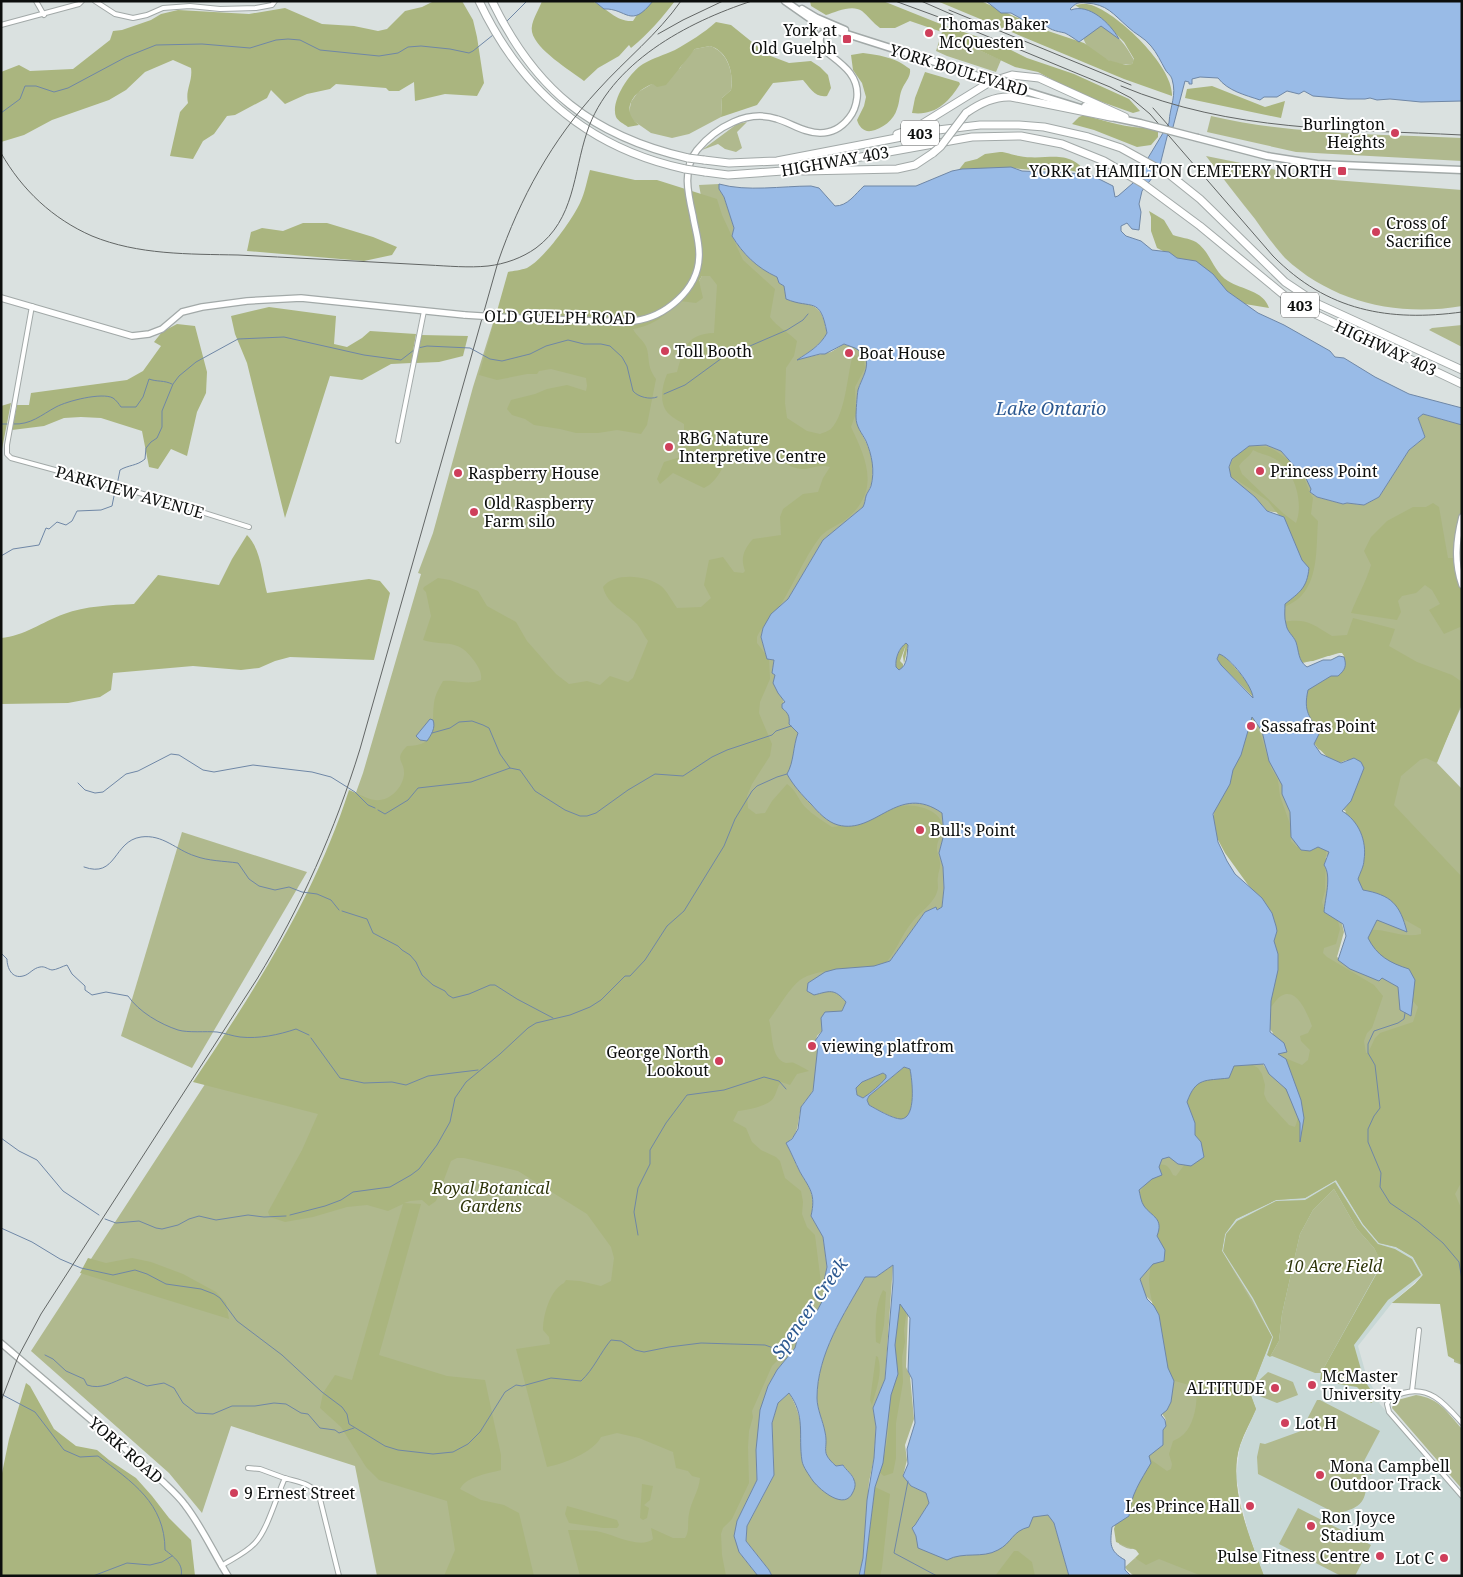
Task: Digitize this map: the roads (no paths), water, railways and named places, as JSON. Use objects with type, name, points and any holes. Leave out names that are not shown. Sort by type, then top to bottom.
[{"type":"highway","name":"HIGHWAY 403","points":[[492,1],[519,50],[536,72],[570,105],[613,132],[642,146],[688,158],[729,163],[777,161],[938,130],[1000,124],[1044,127],[1103,141],[1134,154],[1170,175],[1200,199],[1284,282],[1318,304],[1462,370]]},
{"type":"highway","name":"HIGHWAY 403","points":[[479,2],[497,37],[512,60],[537,89],[570,119],[633,154],[684,169],[728,175],[783,171],[972,137],[1021,136],[1062,144],[1084,152],[1124,172],[1158,194],[1233,252],[1285,296],[1313,313],[1462,384]]},
{"type":"highway","points":[[829,150],[917,127],[990,82],[1012,75],[1039,78],[1125,117]]},
{"type":"highway","points":[[783,171],[897,169],[915,165],[941,146],[966,113],[1000,96],[1111,117]]},
{"type":"main road","name":"YORK BOULEVARD","points":[[789,3],[831,29],[987,77]]},
{"type":"main road","name":"YORK BOULEVARD","points":[[816,20],[1111,117],[1267,156],[1317,164],[1462,170]]},
{"type":"main road","points":[[823,50],[820,44],[820,36],[823,32],[831,29]]},
{"type":"main road","name":"YORK BOULEVARD","points":[[1005,83],[1140,123]]},
{"type":"street","points":[[36,1],[44,14]]},
{"type":"street","points":[[1,25],[79,4],[82,1]]},
{"type":"street","points":[[95,1],[115,14],[133,18],[147,15],[163,8],[190,6],[220,10],[256,8],[272,6],[275,1]]},
{"type":"street","name":"OLD GUELPH ROAD","points":[[1,298],[132,336],[149,334],[162,329],[182,312],[202,307],[246,301],[301,298],[497,317],[634,321],[656,315],[672,304],[687,289],[697,268],[699,248],[689,195],[688,174],[696,151],[707,140],[734,122],[746,117],[763,115],[777,118],[804,130],[819,133],[837,129],[852,115],[858,91],[855,79],[848,69],[823,50],[814,39],[813,30],[816,20]]},
{"type":"street","name":"PARKVIEW AVENUE","points":[[32,306],[7,454],[11,458],[154,497],[249,526]]},
{"type":"street","points":[[398,441],[424,311]]},
{"type":"street","points":[[1462,517],[1456,548],[1457,565],[1462,585]]},
{"type":"street","points":[[1412,1391],[1418,1330]]},
{"type":"street","name":"YORK ROAD","points":[[1,1343],[164,1482],[185,1504],[228,1576]]},
{"type":"street","points":[[1462,1423],[1446,1404],[1435,1396],[1420,1391],[1412,1391],[1392,1398],[1387,1404],[1389,1412],[1462,1496]]},
{"type":"street","points":[[248,1468],[260,1469],[315,1489],[319,1495],[339,1576]]},
{"type":"street","points":[[222,1566],[256,1542],[262,1533],[285,1478],[295,1482]]},
{"type":"water","points":[[594,1],[653,1],[639,14],[628,16],[618,11],[604,9]]},
{"type":"water","name":"Lake Ontario","points":[[986,1],[1462,1],[1462,101],[1421,102],[1370,98],[1348,99],[1313,96],[1304,91],[1299,94],[1287,91],[1277,97],[1264,97],[1260,100],[1232,89],[1218,78],[1200,77],[1192,79],[1192,84],[1185,81],[1173,127],[1168,133],[1159,169],[1142,191],[1139,204],[1141,212],[1139,230],[1132,229],[1127,223],[1121,226],[1121,231],[1126,236],[1141,241],[1152,250],[1169,252],[1177,258],[1196,261],[1213,274],[1227,291],[1258,313],[1284,325],[1330,351],[1335,357],[1344,358],[1375,377],[1409,394],[1462,408],[1462,425],[1423,414],[1418,418],[1425,437],[1409,450],[1379,497],[1364,505],[1343,504],[1317,497],[1310,492],[1311,489],[1304,474],[1281,451],[1266,445],[1249,446],[1232,459],[1229,467],[1231,477],[1255,497],[1267,511],[1284,517],[1302,560],[1309,568],[1307,580],[1302,589],[1285,604],[1287,627],[1296,642],[1302,662],[1307,667],[1323,660],[1331,660],[1339,656],[1344,657],[1344,670],[1338,676],[1331,676],[1308,690],[1306,704],[1310,718],[1319,734],[1314,744],[1321,754],[1341,763],[1354,758],[1361,762],[1364,768],[1351,801],[1342,811],[1353,820],[1363,839],[1364,862],[1358,879],[1363,890],[1381,895],[1393,902],[1404,922],[1407,932],[1377,920],[1368,938],[1376,950],[1385,958],[1409,969],[1415,980],[1411,1016],[1400,1010],[1398,987],[1382,978],[1379,981],[1350,969],[1338,960],[1346,936],[1343,924],[1324,912],[1328,875],[1324,865],[1329,852],[1318,847],[1310,851],[1301,850],[1291,837],[1290,812],[1282,794],[1282,785],[1269,761],[1262,731],[1252,717],[1241,755],[1233,770],[1230,784],[1213,814],[1218,842],[1227,861],[1235,874],[1262,898],[1272,913],[1276,926],[1277,931],[1274,941],[1278,954],[1278,970],[1271,1001],[1270,1032],[1284,1043],[1287,1052],[1278,1054],[1286,1059],[1301,1100],[1304,1118],[1300,1142],[1300,1123],[1286,1089],[1269,1074],[1264,1064],[1234,1066],[1229,1078],[1208,1080],[1198,1084],[1190,1094],[1187,1102],[1195,1123],[1195,1135],[1201,1142],[1204,1157],[1191,1166],[1178,1164],[1169,1157],[1162,1159],[1159,1167],[1162,1175],[1152,1179],[1139,1190],[1143,1204],[1158,1221],[1159,1230],[1157,1236],[1165,1250],[1164,1261],[1153,1264],[1140,1279],[1147,1299],[1159,1315],[1168,1368],[1174,1381],[1171,1402],[1167,1410],[1161,1415],[1165,1420],[1166,1426],[1163,1430],[1163,1445],[1149,1456],[1151,1463],[1134,1495],[1129,1516],[1112,1527],[1113,1550],[1125,1560],[1125,1570],[1131,1576],[1069,1576],[1054,1523],[1048,1515],[1033,1517],[1029,1527],[1019,1531],[1003,1547],[992,1553],[953,1557],[947,1560],[918,1548],[916,1536],[912,1528],[929,1503],[926,1493],[911,1486],[903,1476],[908,1464],[907,1449],[915,1423],[912,1379],[908,1371],[910,1318],[900,1304],[895,1345],[898,1374],[891,1395],[883,1463],[875,1487],[864,1576],[859,1576],[863,1558],[867,1500],[874,1458],[876,1427],[873,1408],[885,1379],[893,1265],[876,1277],[865,1277],[833,1335],[818,1382],[817,1402],[825,1432],[826,1453],[836,1466],[843,1465],[852,1476],[855,1483],[854,1490],[849,1497],[839,1500],[827,1494],[808,1474],[802,1461],[800,1418],[789,1393],[778,1403],[772,1423],[774,1475],[747,1526],[746,1541],[772,1576],[758,1576],[739,1552],[734,1536],[737,1521],[757,1480],[756,1450],[760,1410],[768,1386],[777,1370],[795,1348],[806,1322],[817,1311],[827,1292],[824,1281],[827,1267],[823,1237],[811,1216],[813,1202],[811,1192],[786,1143],[792,1139],[798,1129],[801,1107],[813,1091],[818,1045],[815,1041],[822,1031],[821,1018],[825,1012],[842,1011],[846,1002],[838,994],[831,992],[814,995],[807,991],[808,983],[825,972],[836,969],[874,966],[890,961],[925,912],[936,907],[937,910],[942,907],[944,888],[943,867],[939,853],[944,834],[942,813],[926,805],[913,803],[900,806],[864,823],[852,826],[834,824],[826,819],[798,790],[787,774],[798,733],[789,724],[788,715],[782,708],[782,704],[785,702],[773,683],[775,675],[772,673],[774,660],[767,659],[761,637],[763,628],[771,614],[788,599],[823,540],[864,506],[871,486],[873,469],[870,452],[858,427],[856,414],[858,390],[867,364],[865,354],[844,344],[825,354],[797,360],[818,345],[827,333],[821,313],[814,306],[786,299],[784,286],[779,283],[777,277],[757,265],[741,249],[732,236],[734,228],[724,197],[719,189],[719,184],[741,188],[811,186],[819,188],[835,206],[848,202],[864,186],[916,186],[952,171],[962,169],[1011,167],[1022,171],[1089,174],[1113,186],[1115,197],[1118,196],[1133,183],[1169,123],[1174,96],[1173,85],[1171,78],[1155,52],[1146,41],[1109,10],[1099,5],[1079,3],[1070,9],[1085,9],[1092,12],[1105,21],[1119,39],[1101,26],[1079,42],[1065,33],[1055,31],[1043,22],[1027,22],[1011,13],[1001,13]],"holes":[[[906,643],[908,645],[906,659],[904,665],[899,670],[896,667],[896,660],[899,650]],[[1219,654],[1235,666],[1249,687],[1253,698],[1217,659]],[[904,1067],[910,1069],[912,1097],[906,1117],[901,1119],[894,1117],[872,1107],[867,1100],[869,1096]],[[883,1073],[886,1075],[881,1084],[863,1098],[857,1095],[856,1088],[862,1082]]]},
{"type":"water","points":[[430,719],[434,723],[431,734],[427,741],[420,740],[416,736]]},
{"type":"waterway","points":[[507,21],[527,1]]},
{"type":"waterway","points":[[1,113],[20,99],[25,86],[36,86],[54,92],[68,88],[126,57],[156,45],[202,44],[250,48],[276,40],[288,39],[300,40],[320,50],[379,56],[398,53],[408,47],[421,46],[469,53],[493,35]]},
{"type":"waterway","points":[[664,394],[685,385],[722,358],[787,330],[803,320],[808,314]]},
{"type":"waterway","points":[[117,485],[120,470],[145,459],[146,448],[157,438],[162,427],[162,411],[173,384],[179,376],[196,362],[238,339],[284,337],[364,355],[401,360],[414,350]]},
{"type":"waterway","points":[[418,348],[427,346],[470,348],[490,359],[502,361],[530,354],[546,346],[568,340],[584,344],[601,344],[610,346],[622,357],[627,366],[635,393],[648,398],[657,397]]},
{"type":"waterway","points":[[13,424],[31,421],[61,405],[93,397],[108,396],[113,398],[121,407],[136,407],[143,397],[149,379],[172,384]]},
{"type":"waterway","points":[[1,424],[7,424]]},
{"type":"waterway","points":[[1,556],[13,549],[39,545],[46,528],[49,529],[57,522],[66,525],[72,521],[77,511],[101,510],[112,506],[115,491]]},
{"type":"waterway","points":[[432,733],[450,728],[459,722],[472,721],[483,725],[489,728],[500,754],[510,768]]},
{"type":"waterway","points":[[378,810],[385,814],[408,800],[418,788],[471,782],[510,768],[520,770],[535,791],[565,810],[580,816],[587,816],[596,813],[628,790],[655,774],[683,776],[712,757],[727,750],[772,735],[776,731],[791,726]]},
{"type":"waterway","points":[[78,783],[85,790],[95,793],[103,792],[126,774],[138,771],[171,754],[179,755],[203,770],[214,772],[253,765],[312,772],[331,777],[355,792],[368,805],[375,808]]},
{"type":"waterway","points":[[290,1215],[325,1206],[341,1200],[353,1192],[390,1187],[419,1169],[437,1145],[450,1122],[455,1098],[466,1082],[528,1028],[536,1023],[570,1015],[590,1007],[601,1000],[625,976],[630,976],[645,960],[667,926],[684,911],[724,846],[735,819],[752,791],[757,786],[787,774]]},
{"type":"waterway","points":[[84,867],[103,868],[132,840],[141,837],[156,838],[200,858],[238,863],[249,879],[259,886],[275,890],[289,887],[302,892],[317,894],[331,900],[339,910]]},
{"type":"waterway","points":[[342,911],[367,919],[373,933],[398,946],[410,955],[416,962],[422,975],[453,998],[495,985],[553,1018]]},
{"type":"waterway","points":[[1,953],[7,959],[11,972],[16,976],[25,975],[40,967],[52,970],[67,965],[72,974],[85,986],[85,990],[92,995],[106,992],[128,996],[150,1017],[178,1030],[217,1032],[240,1037],[261,1037],[296,1029],[309,1035]]},
{"type":"waterway","points":[[1405,1013],[1404,1019],[1398,1023],[1374,1031],[1368,1044],[1368,1053],[1375,1065],[1380,1108],[1368,1129],[1368,1142],[1381,1173],[1380,1187],[1390,1203],[1418,1222],[1443,1243],[1459,1262],[1462,1280]]},
{"type":"waterway","points":[[311,1038],[340,1078],[364,1083],[392,1082],[406,1085],[428,1076],[478,1070]]},
{"type":"waterway","points":[[638,1235],[634,1212],[638,1188],[650,1164],[650,1150],[666,1123],[687,1095],[724,1090],[764,1077],[779,1081],[786,1089]]},
{"type":"waterway","points":[[1,1138],[19,1151],[37,1160],[63,1191],[99,1215]]},
{"type":"waterway","points":[[105,1219],[116,1223],[139,1221],[162,1229],[178,1225],[199,1216],[216,1220],[248,1215],[264,1217],[286,1216]]},
{"type":"waterway","name":"Spencer Creek","points":[[1,1228],[81,1268],[113,1275],[135,1270],[166,1284],[201,1289],[214,1294],[220,1298],[237,1321],[282,1355],[322,1392],[342,1407],[347,1414],[349,1424],[385,1446],[398,1450],[433,1454],[453,1452],[468,1444],[480,1432],[505,1392],[516,1385],[522,1386],[551,1378],[581,1381],[611,1340],[621,1341],[635,1350],[644,1352],[701,1343],[765,1345],[790,1354]]},
{"type":"waterway","points":[[45,1355],[53,1359],[66,1371],[84,1379],[87,1385],[97,1387],[107,1385],[126,1377],[147,1386],[164,1383],[174,1388],[183,1403],[196,1413],[213,1414],[232,1406],[286,1404],[301,1413],[308,1414],[320,1428],[335,1430],[339,1433],[354,1428]]},
{"type":"waterway","points":[[1,1394],[35,1412],[64,1450],[80,1457],[98,1456],[123,1475],[144,1495],[153,1506],[159,1519],[164,1534],[165,1550],[180,1564],[181,1576]]},
{"type":"waterway","points":[[908,1481],[894,1553],[937,1576]]},
{"type":"waterway","points":[[93,1576],[127,1563],[150,1565],[162,1562],[172,1556]]},
{"type":"railway","points":[[1,1401],[18,1357],[41,1314],[257,979],[288,924],[316,867],[340,809],[360,749],[498,262],[516,215],[539,171],[581,109],[662,25],[681,1]]},
{"type":"railway","points":[[658,34],[723,1]]},
{"type":"railway","points":[[1,153],[29,191],[64,221],[92,236],[127,247],[182,254],[248,255],[458,267],[494,265],[513,260],[531,252],[549,236],[558,224],[566,210],[571,195],[587,132],[598,107],[613,85],[654,48],[677,33],[727,10],[752,1]]},
{"type":"railway","points":[[895,1],[955,23],[1110,87],[1131,98],[1150,114],[1273,256],[1294,275],[1315,289],[1337,301],[1384,313],[1435,315],[1462,312]]},
{"type":"railway","points":[[921,1],[953,15]]},
{"type":"railway","points":[[949,10],[1131,85]]},
{"type":"railway","points":[[1121,86],[1162,101],[1246,120],[1332,129],[1462,135]]},
{"type":"railway","points":[[1153,108],[1176,134]]},
{"type":"place","name":"Thomas Baker McQuesten","points":[[929,33]]},
{"type":"place","name":"York at Old Guelph","points":[[847,39]]},
{"type":"place","name":"Burlington Heights","points":[[1395,133]]},
{"type":"place","name":"YORK at HAMILTON CEMETERY NORTH","points":[[1342,171]]},
{"type":"place","name":"Cross of Sacrifice","points":[[1376,232]]},
{"type":"place","name":"Toll Booth","points":[[665,351]]},
{"type":"place","name":"Boat House","points":[[849,353]]},
{"type":"place","name":"RBG Nature Interpretive Centre","points":[[669,447]]},
{"type":"place","name":"Princess Point","points":[[1260,471]]},
{"type":"place","name":"Raspberry House","points":[[458,473]]},
{"type":"place","name":"Old Raspberry Farm silo","points":[[474,512]]},
{"type":"place","name":"Sassafras Point","points":[[1251,726]]},
{"type":"place","name":"Bull's Point","points":[[920,830]]},
{"type":"place","name":"viewing platfrom","points":[[812,1046]]},
{"type":"place","name":"George North Lookout","points":[[719,1061]]},
{"type":"place","name":"McMaster University","points":[[1312,1385]]},
{"type":"place","name":"ALTITUDE","points":[[1275,1388]]},
{"type":"place","name":"Lot H","points":[[1285,1423]]},
{"type":"place","name":"Mona Campbell Outdoor Track","points":[[1320,1475]]},
{"type":"place","name":"9 Ernest Street","points":[[234,1493]]},
{"type":"place","name":"Les Prince Hall","points":[[1250,1506]]},
{"type":"place","name":"Ron Joyce Stadium","points":[[1311,1526]]},
{"type":"place","name":"Pulse Fitness Centre","points":[[1380,1556]]},
{"type":"place","name":"Lot C","points":[[1444,1558]]},
{"type":"park label","name":"Royal Botanical Gardens","points":[[491,1197]]},
{"type":"park label","name":"10 Acre Field","points":[[1334,1266]]}]
